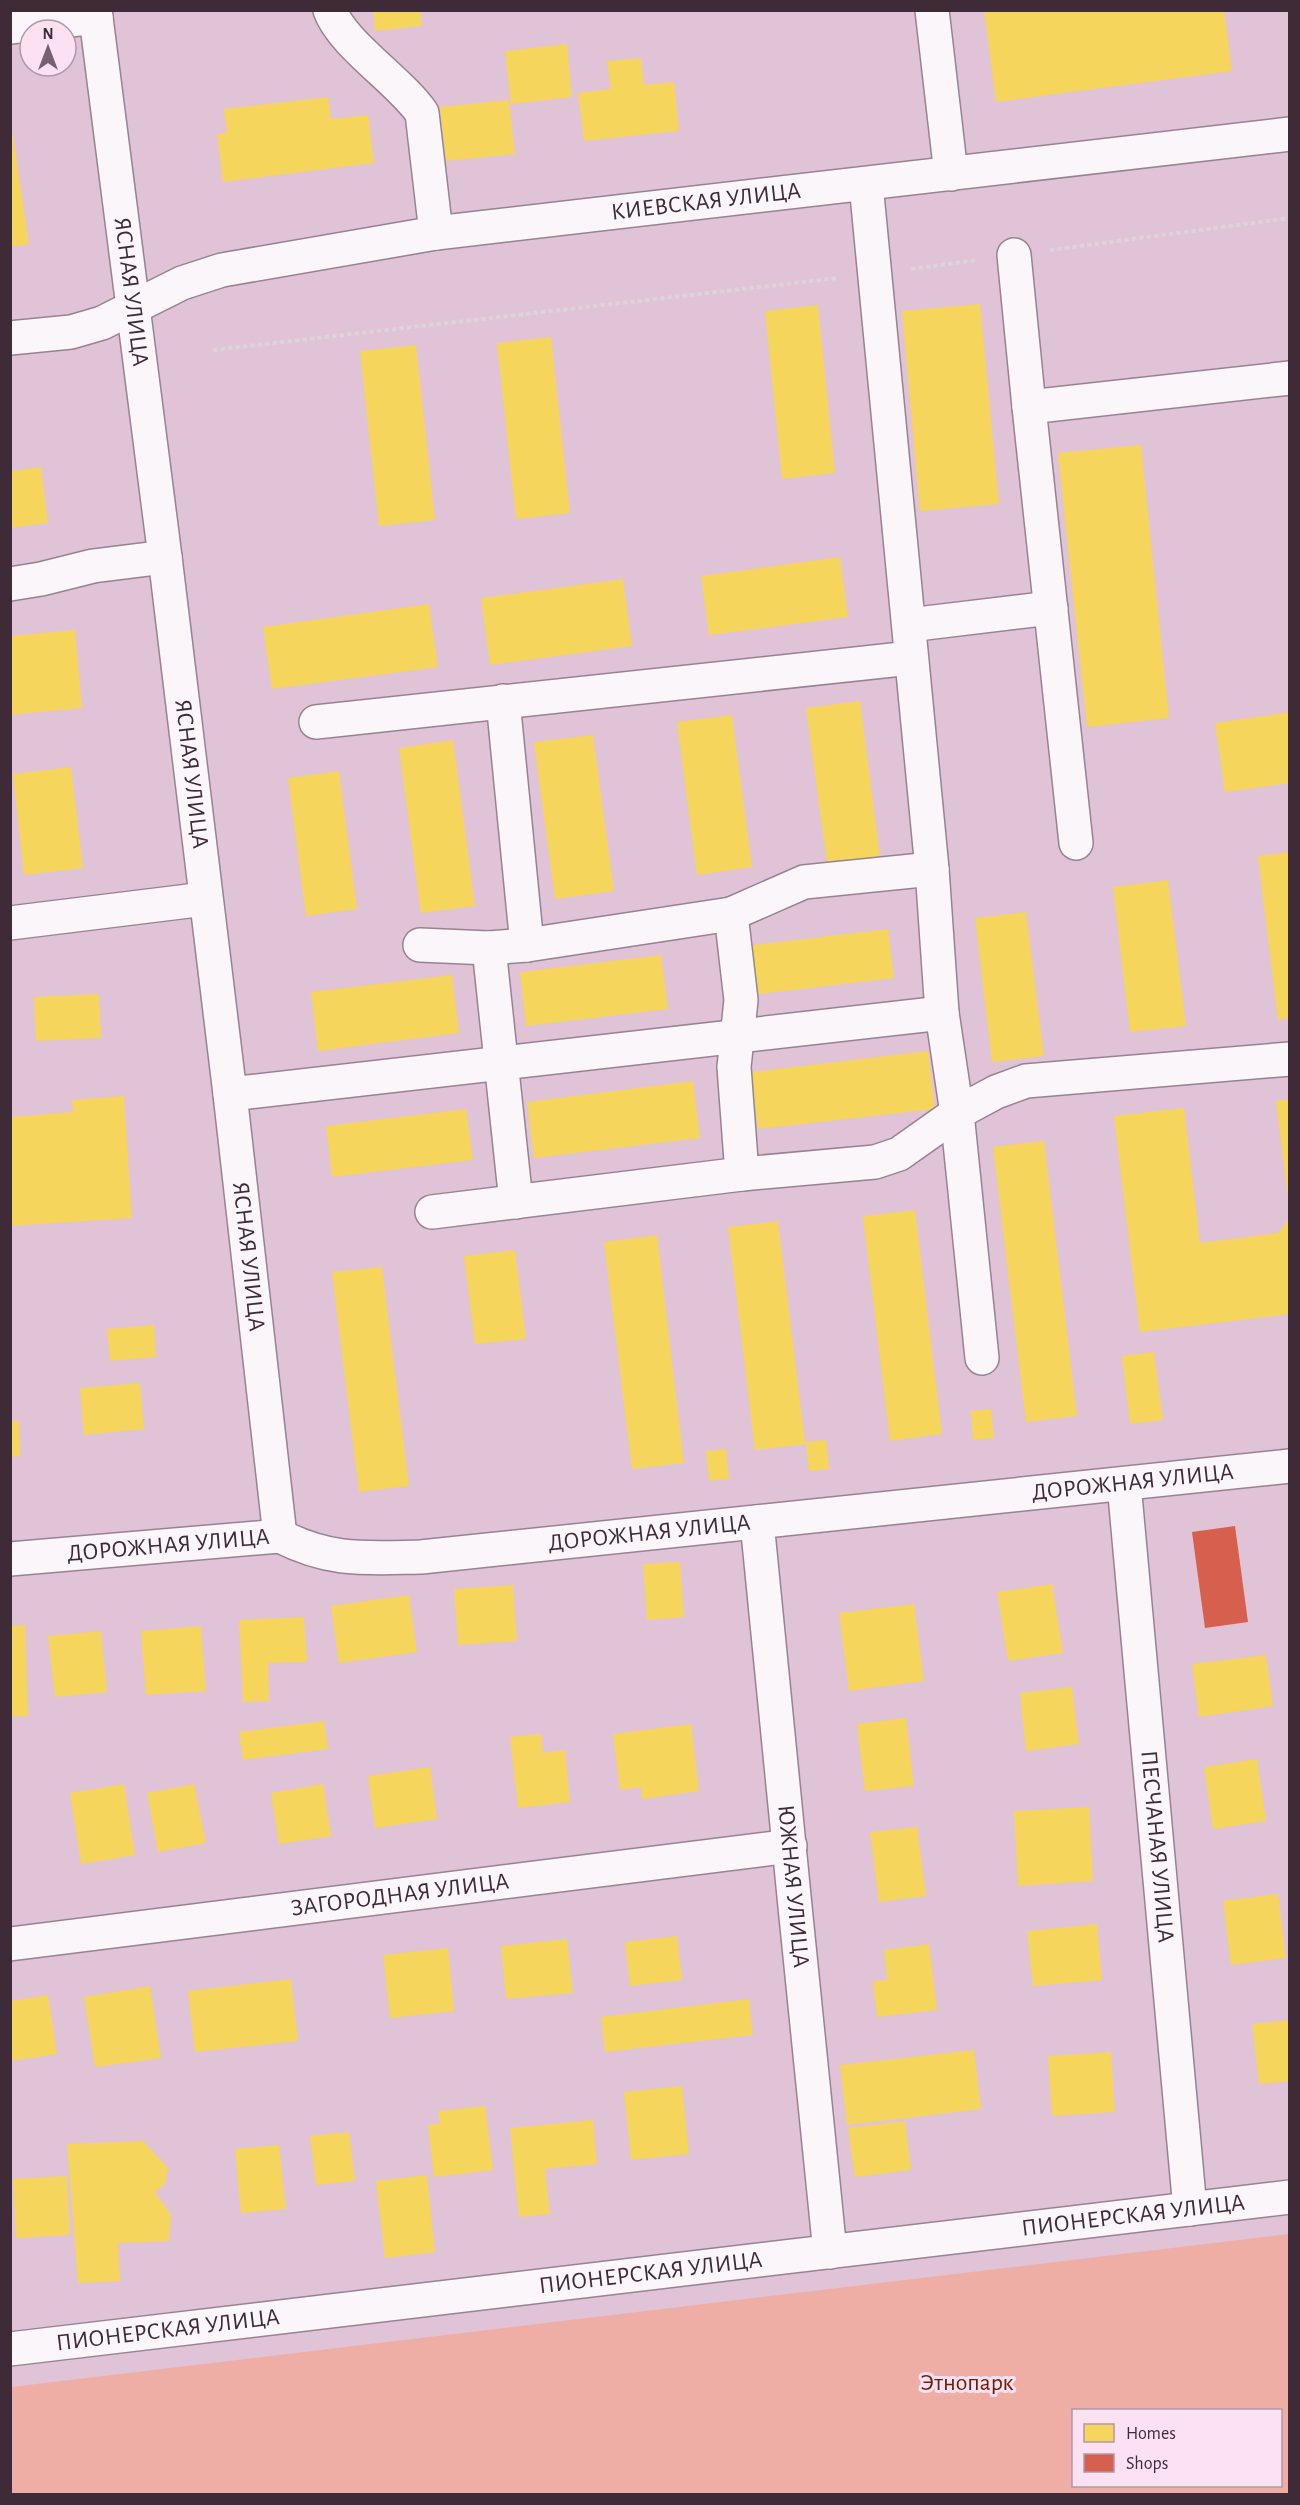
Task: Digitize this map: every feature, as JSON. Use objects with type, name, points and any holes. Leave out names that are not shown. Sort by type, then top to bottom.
[{"type":"street","points":[[330,10],[344,34],[411,98],[422,113],[436,233]]},
{"type":"street","points":[[932,10],[951,174]]},
{"type":"street","points":[[10,27],[96,14]]},
{"type":"street","name":"ЯСНАЯ УЛИЦА","points":[[96,14],[230,1094],[280,1536]]},
{"type":"street","name":"КИЕВСКАЯ УЛИЦА","points":[[10,338],[71,332],[102,323],[182,283],[222,270],[436,233],[1290,134]]},
{"type":"street","points":[[866,184],[932,869],[942,1013],[957,1113],[982,1358]]},
{"type":"street","points":[[1014,255],[1076,843]]},
{"type":"street","points":[[1029,407],[1290,378]]},
{"type":"street","points":[[10,584],[93,566],[165,557]]},
{"type":"street","points":[[909,625],[1051,608]]},
{"type":"street","points":[[316,722],[911,658]]},
{"type":"street","points":[[503,701],[527,945]]},
{"type":"street","points":[[420,945],[489,948],[527,945],[731,914],[804,882],[932,869]]},
{"type":"street","points":[[10,923],[205,899]]},
{"type":"street","points":[[731,914],[741,1000],[734,1067],[742,1174]]},
{"type":"street","points":[[489,948],[516,1202]]},
{"type":"street","points":[[230,1094],[942,1013]]},
{"type":"street","points":[[432,1212],[742,1174],[875,1162],[899,1154],[957,1113],[996,1092],[1026,1081],[1290,1059]]},
{"type":"street","name":"ДОРОЖНАЯ УЛИЦА","points":[[10,1559],[280,1536],[306,1549],[350,1558],[421,1557],[1290,1466]]},
{"type":"street","name":"ПЕСЧАНАЯ УЛИЦА","points":[[1124,1484],[1190,2210]]},
{"type":"street","name":"ЮЖНАЯ УЛИЦА","points":[[757,1522],[830,2252]]},
{"type":"street","name":"ЗАГОРОДНАЯ УЛИЦА","points":[[10,1944],[790,1846]]},
{"type":"street","name":"ПИОНЕРСКАЯ УЛИЦА","points":[[10,2349],[1290,2197]]},
{"type":"path","points":[[213,351],[875,273],[1290,218]]},
{"type":"green space","name":"Этнопарк","points":[[1289,2234],[1289,2494],[11,2494],[11,2387]]},
{"type":"building: Homes","points":[[373,10],[420,10],[422,26],[375,31]]},
{"type":"building: Homes","points":[[984,10],[1224,10],[1232,71],[996,102]]},
{"type":"building: Homes","points":[[567,44],[572,97],[511,104],[505,51]]},
{"type":"building: Homes","points":[[641,58],[644,85],[674,82],[679,131],[584,141],[578,93],[611,89],[607,61]]},
{"type":"building: Homes","points":[[328,97],[331,119],[368,115],[374,163],[223,182],[217,134],[227,133],[224,109]]},
{"type":"building: Homes","points":[[509,100],[515,154],[446,161],[440,107]]},
{"type":"building: Homes","points":[[10,116],[29,244],[10,247]]},
{"type":"building: Homes","points":[[980,304],[999,504],[920,511],[902,311]]},
{"type":"building: Homes","points":[[818,305],[835,473],[782,479],[765,311]]},
{"type":"building: Homes","points":[[551,337],[570,513],[516,519],[497,343]]},
{"type":"building: Homes","points":[[416,345],[435,520],[379,526],[360,351]]},
{"type":"building: Homes","points":[[1141,445],[1169,718],[1087,727],[1058,453]]},
{"type":"building: Homes","points":[[41,467],[48,523],[10,528],[10,471]]},
{"type":"building: Homes","points":[[840,557],[848,617],[709,635],[701,576]]},
{"type":"building: Homes","points":[[623,579],[632,646],[490,665],[481,598]]},
{"type":"building: Homes","points":[[429,604],[438,667],[272,689],[263,627]]},
{"type":"building: Homes","points":[[75,630],[82,708],[10,715],[10,636]]},
{"type":"building: Homes","points":[[860,701],[880,856],[827,863],[806,708]]},
{"type":"building: Homes","points":[[1290,712],[1290,783],[1225,792],[1215,723]]},
{"type":"building: Homes","points":[[732,715],[752,867],[697,875],[677,722]]},
{"type":"building: Homes","points":[[593,735],[614,891],[555,899],[534,742]]},
{"type":"building: Homes","points":[[453,740],[475,906],[421,913],[399,748]]},
{"type":"building: Homes","points":[[71,767],[83,868],[24,875],[13,774]]},
{"type":"building: Homes","points":[[339,771],[357,909],[306,916],[288,778]]},
{"type":"building: Homes","points":[[1290,852],[1290,1018],[1278,1020],[1258,856]]},
{"type":"building: Homes","points":[[1168,880],[1186,1026],[1130,1032],[1113,887]]},
{"type":"building: Homes","points":[[1026,912],[1044,1056],[992,1062],[975,918]]},
{"type":"building: Homes","points":[[888,929],[894,978],[752,995],[746,946]]},
{"type":"building: Homes","points":[[661,955],[668,1009],[526,1026],[520,972]]},
{"type":"building: Homes","points":[[452,975],[459,1033],[318,1051],[311,992]]},
{"type":"building: Homes","points":[[99,994],[101,1038],[36,1041],[34,997]]},
{"type":"building: Homes","points":[[928,1051],[935,1109],[758,1129],[751,1072]]},
{"type":"building: Homes","points":[[693,1081],[700,1138],[534,1158],[527,1102]]},
{"type":"building: Homes","points":[[124,1096],[132,1218],[10,1226],[10,1117],[73,1112],[72,1100]]},
{"type":"building: Homes","points":[[1290,1099],[1290,1198],[1288,1198],[1276,1101]]},
{"type":"building: Homes","points":[[1184,1108],[1200,1243],[1278,1233],[1290,1218],[1290,1314],[1140,1332],[1114,1116]]},
{"type":"building: Homes","points":[[466,1109],[473,1160],[332,1177],[326,1126]]},
{"type":"building: Homes","points":[[1044,1141],[1077,1416],[1026,1422],[993,1147]]},
{"type":"building: Homes","points":[[915,1210],[942,1434],[890,1441],[863,1216]]},
{"type":"building: Homes","points":[[778,1221],[805,1442],[826,1440],[829,1469],[809,1471],[806,1444],[755,1450],[728,1227]]},
{"type":"building: Homes","points":[[657,1235],[684,1463],[632,1469],[604,1242]]},
{"type":"building: Homes","points":[[515,1250],[526,1339],[475,1344],[464,1256]]},
{"type":"building: Homes","points":[[382,1267],[409,1486],[359,1492],[332,1272]]},
{"type":"building: Homes","points":[[154,1325],[156,1357],[110,1361],[107,1329]]},
{"type":"building: Homes","points":[[1154,1352],[1163,1420],[1130,1424],[1122,1356]]},
{"type":"building: Homes","points":[[140,1383],[144,1429],[84,1435],[80,1388]]},
{"type":"building: Homes","points":[[991,1409],[994,1438],[973,1440],[971,1411]]},
{"type":"building: Homes","points":[[10,1421],[19,1421],[20,1456],[10,1457]]},
{"type":"building: Homes","points":[[726,1449],[729,1479],[709,1481],[706,1451]]},
{"type":"building: Homes","points":[[680,1562],[684,1617],[647,1620],[643,1564]]},
{"type":"building: Homes","points":[[1052,1584],[1063,1653],[1008,1661],[997,1592]]},
{"type":"building: Homes","points":[[513,1585],[517,1641],[458,1645],[454,1589]]},
{"type":"building: Homes","points":[[409,1595],[417,1652],[339,1663],[331,1606]]},
{"type":"building: Homes","points":[[914,1604],[924,1681],[849,1691],[839,1613]]},
{"type":"building: Homes","points":[[304,1617],[307,1662],[268,1663],[269,1701],[243,1702],[239,1620]]},
{"type":"building: Homes","points":[[25,1625],[28,1716],[10,1717],[10,1626]]},
{"type":"building: Homes","points":[[201,1626],[206,1691],[146,1695],[141,1631]]},
{"type":"building: Homes","points":[[101,1631],[107,1692],[55,1697],[48,1636]]},
{"type":"building: Homes","points":[[1266,1655],[1273,1706],[1199,1717],[1192,1664]]},
{"type":"building: Homes","points":[[1072,1687],[1079,1744],[1026,1751],[1020,1693]]},
{"type":"building: Homes","points":[[906,1718],[914,1786],[865,1791],[857,1724]]},
{"type":"building: Homes","points":[[324,1721],[328,1749],[243,1760],[239,1732]]},
{"type":"building: Homes","points":[[691,1724],[699,1791],[642,1799],[641,1787],[620,1790],[613,1734]]},
{"type":"building: Homes","points":[[541,1734],[543,1753],[565,1750],[570,1802],[518,1808],[510,1737]]},
{"type":"building: Homes","points":[[1257,1759],[1266,1821],[1213,1829],[1204,1767]]},
{"type":"building: Homes","points":[[430,1767],[437,1819],[375,1828],[368,1776]]},
{"type":"building: Homes","points":[[124,1784],[135,1855],[81,1864],[70,1793]]},
{"type":"building: Homes","points":[[194,1784],[206,1843],[158,1852],[147,1793]]},
{"type":"building: Homes","points":[[323,1784],[331,1836],[279,1844],[271,1793]]},
{"type":"building: Homes","points":[[1089,1807],[1093,1881],[1018,1886],[1014,1811]]},
{"type":"building: Homes","points":[[917,1827],[926,1896],[879,1902],[870,1832]]},
{"type":"building: Homes","points":[[1278,1894],[1286,1958],[1231,1965],[1223,1901]]},
{"type":"building: Homes","points":[[1097,1924],[1102,1980],[1033,1986],[1027,1931]]},
{"type":"building: Homes","points":[[677,1936],[682,1980],[630,1986],[625,1942]]},
{"type":"building: Homes","points":[[567,1939],[573,1993],[506,1999],[501,1946]]},
{"type":"building: Homes","points":[[929,1944],[937,2010],[877,2017],[873,1981],[887,1980],[884,1950]]},
{"type":"building: Homes","points":[[448,1948],[454,2011],[390,2018],[383,1955]]},
{"type":"building: Homes","points":[[291,1979],[298,2041],[195,2052],[188,1991]]},
{"type":"building: Homes","points":[[150,1986],[161,2058],[95,2067],[84,1997]]},
{"type":"building: Homes","points":[[48,1995],[57,2054],[10,2061],[10,2001]]},
{"type":"building: Homes","points":[[749,1999],[753,2035],[605,2052],[601,2017]]},
{"type":"building: Homes","points":[[1290,2020],[1290,2081],[1259,2084],[1252,2024]]},
{"type":"building: Homes","points":[[974,2050],[981,2109],[847,2125],[840,2065]]},
{"type":"building: Homes","points":[[1111,2052],[1115,2112],[1052,2116],[1048,2056]]},
{"type":"building: Homes","points":[[682,2086],[689,2154],[631,2160],[624,2092]]},
{"type":"building: Homes","points":[[485,2106],[493,2170],[434,2177],[428,2125],[440,2124],[438,2111]]},
{"type":"building: Homes","points":[[593,2120],[597,2164],[545,2169],[550,2214],[519,2217],[510,2128]]},
{"type":"building: Homes","points":[[905,2121],[911,2170],[855,2177],[848,2128]]},
{"type":"building: Homes","points":[[349,2132],[355,2181],[316,2185],[310,2136]]},
{"type":"building: Homes","points":[[143,2141],[168,2168],[165,2184],[155,2192],[171,2215],[169,2241],[118,2243],[120,2281],[78,2283],[67,2144]]},
{"type":"building: Homes","points":[[279,2145],[286,2209],[241,2213],[235,2149]]},
{"type":"building: Homes","points":[[427,2175],[435,2252],[385,2258],[376,2181]]},
{"type":"building: Homes","points":[[67,2176],[70,2235],[16,2238],[13,2179]]},
{"type":"building: Shops","points":[[1235,1526],[1248,1622],[1205,1628],[1192,1532]]}]
